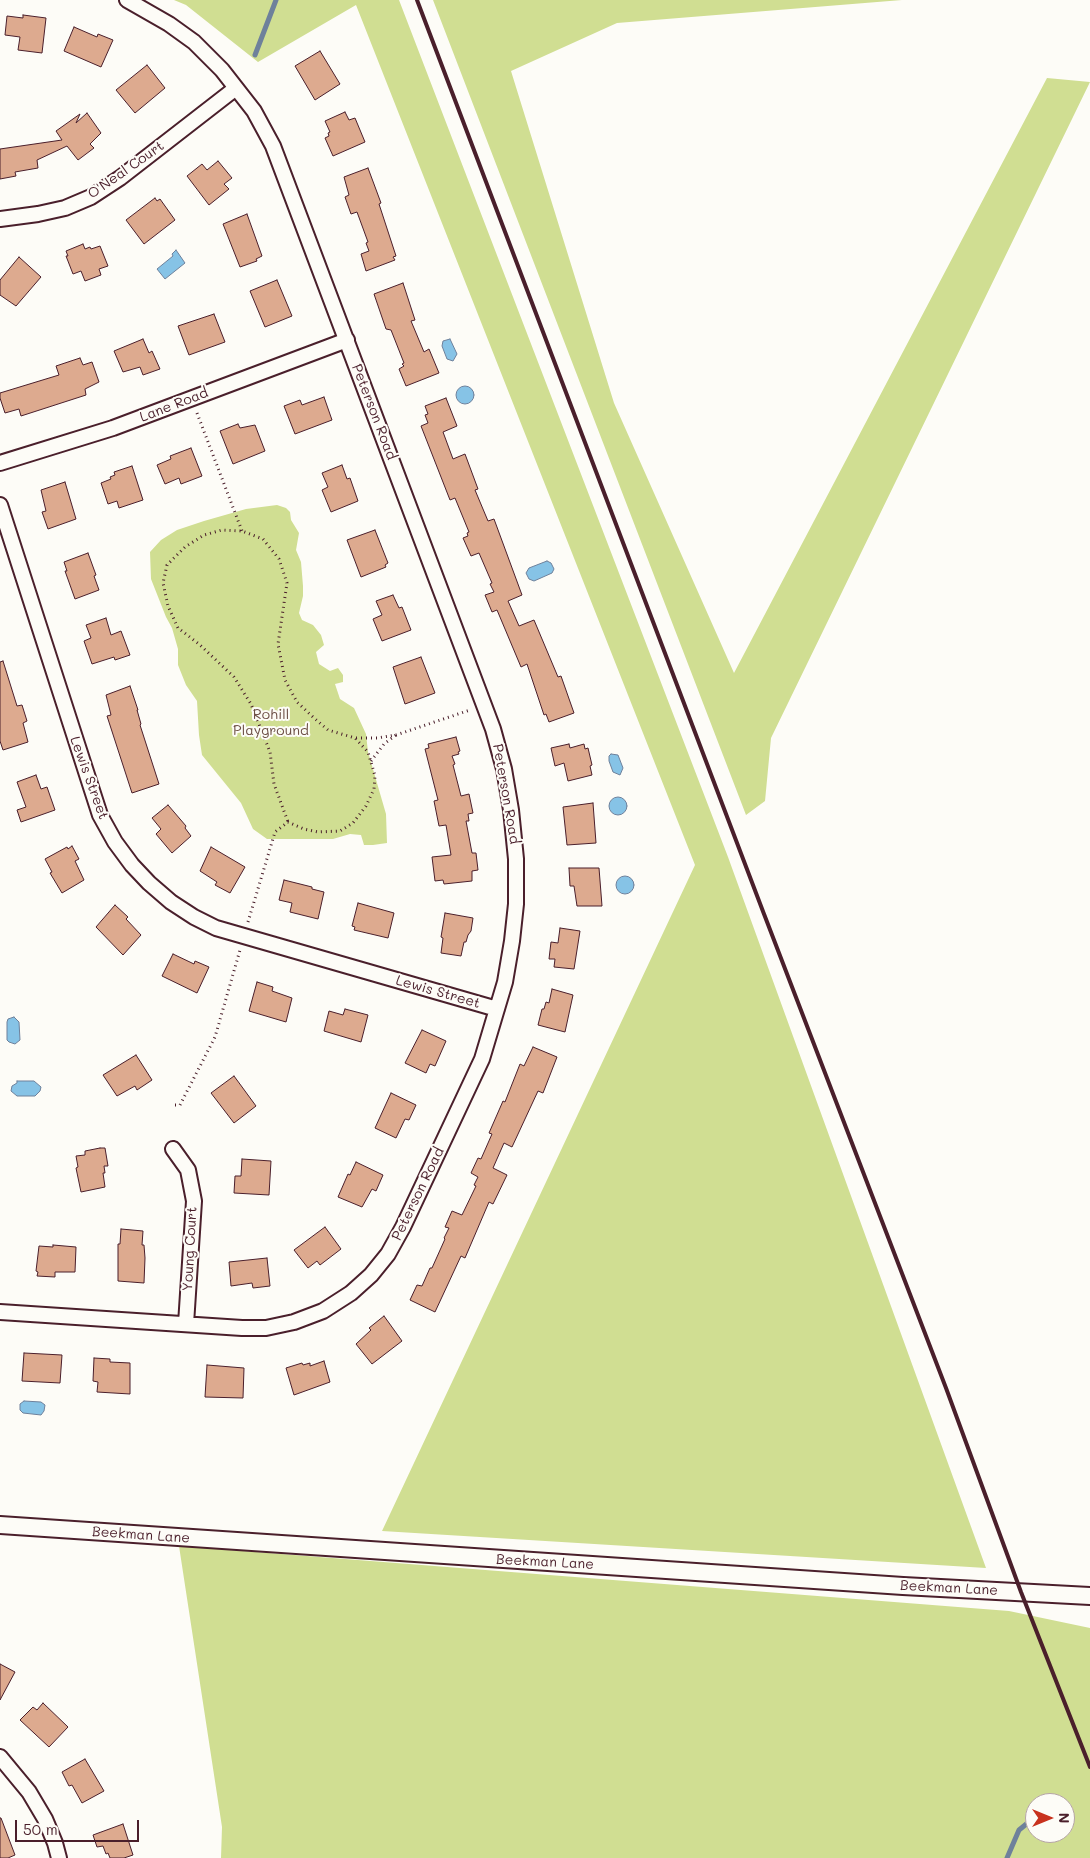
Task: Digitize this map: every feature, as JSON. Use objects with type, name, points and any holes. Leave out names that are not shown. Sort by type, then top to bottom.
[{"type":"street","name":"Peterson Road","points":[[0,1312],[266,1328],[294,1322],[330,1306],[351,1293],[388,1254],[403,1227],[482,1059],[498,1009],[512,942],[516,904],[516,859],[512,810],[504,769],[485,705],[273,146],[254,111],[222,70],[194,42],[169,24],[127,0]]},
{"type":"street","name":"O'Neal Court","points":[[0,220],[65,208],[91,197],[120,178],[236,88]]},
{"type":"street","name":"Lane Road","points":[[0,463],[113,428],[347,340]]},
{"type":"street","name":"Lewis Street","points":[[0,505],[100,815],[121,850],[149,883],[171,902],[216,928],[498,1009]]},
{"type":"street","name":"Young Court","points":[[173,1149],[188,1170],[194,1201],[186,1324]]},
{"type":"street","name":"Beekman Lane","points":[[0,1525],[903,1586],[1090,1596]]},
{"type":"street","points":[[0,1757],[29,1792],[45,1818],[55,1843],[58,1858]]},
{"type":"path","points":[[197,413],[242,531]]},
{"type":"path","points":[[355,738],[368,752],[375,776],[374,790],[366,806],[353,823],[340,830],[318,832],[304,829],[288,822],[274,784],[270,752],[251,704],[234,677],[216,659],[178,628],[168,606],[163,583],[167,565],[185,547],[204,535],[213,532],[222,530],[242,531],[263,539],[279,559],[287,583],[278,644],[285,680],[298,702],[328,730],[355,738],[377,738],[396,735],[470,710]]},
{"type":"path","points":[[371,762],[384,744],[396,735]]},
{"type":"path","points":[[248,923],[276,832],[288,822]]},
{"type":"path","points":[[175,1105],[180,1105],[215,1037],[240,950]]},
{"type":"green space","points":[[174,0],[399,0],[728,857],[986,1568],[382,1531],[695,865],[356,5],[258,62],[186,5]]},
{"type":"green space","points":[[433,0],[902,0],[617,23],[511,71],[614,403],[734,673],[1047,78],[1090,82],[771,738],[765,801],[746,815]]},
{"type":"green space","name":"Rohill Playground","points":[[277,505],[286,508],[290,512],[291,520],[299,533],[296,550],[301,562],[303,596],[299,613],[302,620],[313,625],[321,635],[324,645],[316,652],[319,664],[330,671],[338,668],[343,675],[343,682],[335,684],[340,699],[354,708],[366,734],[368,752],[386,814],[387,843],[364,845],[361,835],[350,834],[333,839],[267,839],[253,829],[241,803],[202,755],[197,701],[186,685],[178,665],[178,649],[172,628],[151,579],[150,552],[161,540],[177,530],[246,509]]},
{"type":"green space","points":[[179,1546],[1009,1611],[1090,1628],[1090,1858],[221,1858],[222,1827]]},
{"type":"water","points":[[176,250],[185,263],[165,279],[157,269],[173,256],[172,254]]},
{"type":"water","points":[[450,339],[457,354],[453,361],[447,359],[442,346],[443,341]]},
{"type":"water","points":[[465,386],[471,389],[474,395],[471,401],[465,404],[459,401],[456,395],[459,389]]},
{"type":"water","points":[[547,561],[551,563],[554,569],[552,573],[534,581],[529,579],[526,573],[529,568]]},
{"type":"water","points":[[611,754],[618,755],[623,768],[620,775],[613,772],[609,761]]},
{"type":"water","points":[[614,797],[622,797],[627,802],[625,813],[614,815],[609,810],[609,802]]},
{"type":"water","points":[[621,876],[629,876],[634,881],[632,892],[621,894],[616,889],[616,881]]},
{"type":"water","points":[[14,1017],[19,1022],[20,1040],[15,1044],[7,1040],[7,1022],[8,1019]]},
{"type":"water","points":[[17,1081],[34,1081],[41,1087],[40,1091],[35,1096],[17,1096],[11,1091],[12,1086]]},
{"type":"water","points":[[24,1401],[41,1402],[45,1405],[44,1411],[41,1415],[23,1413],[20,1410],[20,1404]]},
{"type":"building","points":[[23,15],[46,18],[42,53],[18,50],[20,37],[5,35],[7,16],[23,18]]},
{"type":"building","points":[[74,27],[97,37],[98,34],[113,40],[101,67],[64,51]]},
{"type":"building","points":[[320,51],[340,84],[315,100],[295,66]]},
{"type":"building","points":[[147,65],[165,88],[135,113],[116,90]]},
{"type":"building","points":[[345,112],[349,120],[355,118],[365,142],[333,156],[325,138],[329,136],[328,133],[330,132],[325,121]]},
{"type":"building","points":[[87,113],[101,133],[90,144],[94,148],[78,160],[67,146],[37,160],[38,168],[15,172],[16,176],[0,179],[0,149],[62,140],[56,131],[80,114],[76,123]]},
{"type":"building","points":[[218,161],[232,178],[224,184],[229,189],[209,205],[187,176],[202,164],[207,170]]},
{"type":"building","points":[[368,168],[381,203],[379,204],[396,256],[393,257],[395,260],[366,271],[361,254],[369,251],[366,243],[368,242],[357,212],[351,214],[345,197],[349,195],[344,177]]},
{"type":"building","points":[[155,198],[157,201],[160,199],[175,220],[144,244],[126,220]]},
{"type":"building","points":[[247,214],[262,256],[256,259],[257,261],[240,267],[223,224]]},
{"type":"building","points":[[83,244],[85,249],[100,246],[108,266],[99,269],[101,275],[85,281],[81,271],[73,274],[66,256],[68,256],[66,251]]},
{"type":"building","points":[[19,257],[41,277],[16,306],[0,295],[0,280]]},
{"type":"building","points":[[277,280],[292,316],[265,327],[250,291]]},
{"type":"building","points":[[403,283],[415,320],[411,321],[424,352],[429,349],[439,373],[406,386],[399,369],[404,366],[402,364],[404,363],[391,330],[386,329],[374,294]]},
{"type":"building","points":[[214,314],[225,342],[189,355],[178,326]]},
{"type":"building","points":[[143,339],[149,353],[152,351],[160,369],[143,375],[140,367],[123,372],[114,351]]},
{"type":"building","points":[[80,358],[83,365],[92,362],[99,382],[85,389],[86,395],[21,416],[19,409],[5,413],[0,393],[59,375],[56,366]]},
{"type":"building","points":[[324,397],[332,420],[295,434],[284,406],[300,400],[302,405]]},
{"type":"building","points":[[446,398],[457,426],[443,432],[453,459],[465,454],[478,489],[475,490],[488,521],[494,519],[522,595],[508,601],[519,626],[534,620],[558,677],[561,676],[574,713],[549,722],[546,714],[544,715],[527,664],[521,667],[497,610],[492,612],[485,595],[494,592],[490,584],[492,583],[479,553],[471,556],[463,538],[468,536],[467,533],[469,532],[455,498],[450,500],[421,426],[428,423],[425,415],[428,414],[425,406]]},
{"type":"building","points":[[238,424],[240,428],[255,425],[265,451],[233,464],[220,431]]},
{"type":"building","points":[[191,448],[202,476],[181,484],[179,478],[165,484],[157,465],[171,459],[170,456]]},
{"type":"building","points":[[342,465],[347,479],[350,478],[358,501],[331,512],[322,490],[328,487],[322,473]]},
{"type":"building","points":[[132,466],[143,500],[119,508],[117,501],[108,504],[101,483],[111,479],[110,477],[115,475],[114,472]]},
{"type":"building","points":[[65,482],[76,519],[48,529],[42,512],[46,511],[41,490]]},
{"type":"building","points":[[375,530],[388,563],[385,565],[386,567],[361,577],[347,540]]},
{"type":"building","points":[[88,553],[99,590],[75,599],[65,571],[67,571],[64,562]]},
{"type":"building","points":[[393,595],[399,608],[402,607],[411,630],[382,641],[373,619],[382,615],[376,601]]},
{"type":"building","points":[[106,618],[111,635],[121,631],[130,655],[115,660],[114,657],[92,664],[84,641],[91,638],[86,625]]},
{"type":"building","points":[[421,657],[435,693],[405,704],[393,667]]},
{"type":"building","points":[[3,661],[17,706],[22,705],[27,721],[23,723],[28,742],[3,750],[0,741],[0,662]]},
{"type":"building","points":[[130,686],[159,784],[132,793],[107,716],[111,715],[106,695]]},
{"type":"building","points":[[456,737],[460,751],[458,752],[459,754],[452,756],[455,764],[453,765],[461,796],[469,794],[473,813],[468,814],[469,821],[466,821],[472,853],[476,853],[478,870],[472,871],[472,881],[444,884],[443,880],[435,881],[432,857],[451,855],[446,825],[439,826],[434,801],[438,800],[425,749],[429,748],[428,744]]},
{"type":"building","points":[[569,744],[570,748],[584,744],[585,749],[588,748],[592,775],[568,781],[564,763],[555,766],[551,748]]},
{"type":"building","points":[[36,775],[41,789],[47,787],[55,810],[21,822],[17,810],[26,807],[17,782]]},
{"type":"building","points":[[593,803],[596,843],[567,845],[563,807]]},
{"type":"building","points":[[168,805],[186,826],[185,828],[191,836],[172,853],[156,834],[161,829],[152,818]]},
{"type":"building","points":[[72,846],[79,859],[75,861],[84,880],[62,893],[50,873],[52,872],[45,859]]},
{"type":"building","points":[[211,847],[245,867],[230,893],[215,885],[217,882],[200,871]]},
{"type":"building","points":[[569,868],[599,868],[602,906],[577,906],[574,886],[570,886]]},
{"type":"building","points":[[284,880],[324,892],[318,919],[290,912],[292,903],[279,900]]},
{"type":"building","points":[[358,903],[394,913],[388,938],[354,930],[355,927],[352,926]]},
{"type":"building","points":[[115,905],[128,917],[126,919],[141,935],[123,955],[96,927]]},
{"type":"building","points":[[445,913],[473,918],[471,931],[466,942],[464,942],[461,956],[441,953],[443,938],[441,937]]},
{"type":"building","points":[[560,928],[580,931],[574,969],[554,967],[555,959],[549,959],[551,942],[558,943]]},
{"type":"building","points":[[173,954],[194,964],[195,961],[209,967],[197,993],[162,976]]},
{"type":"building","points":[[257,982],[273,987],[272,991],[292,998],[286,1022],[249,1011]]},
{"type":"building","points":[[552,989],[573,995],[565,1032],[538,1025],[542,1009],[544,1009],[546,1002],[549,1003]]},
{"type":"building","points":[[345,1009],[368,1015],[361,1042],[324,1031],[329,1011],[343,1015]]},
{"type":"building","points":[[422,1030],[446,1041],[435,1066],[430,1064],[426,1073],[405,1063]]},
{"type":"building","points":[[533,1047],[557,1057],[543,1093],[538,1091],[512,1147],[504,1143],[493,1168],[507,1175],[493,1204],[489,1202],[465,1258],[461,1256],[435,1312],[410,1300],[417,1285],[422,1286],[430,1268],[432,1268],[449,1228],[445,1227],[452,1211],[462,1215],[476,1186],[474,1185],[478,1177],[471,1173],[478,1158],[481,1159],[492,1134],[489,1133],[503,1101],[505,1102],[520,1064],[524,1066]]},
{"type":"building","points":[[136,1055],[152,1080],[137,1090],[135,1086],[117,1096],[103,1075]]},
{"type":"building","points":[[234,1076],[256,1106],[234,1123],[211,1093]]},
{"type":"building","points":[[391,1093],[416,1105],[409,1120],[405,1119],[396,1138],[375,1128]]},
{"type":"building","points":[[105,1148],[108,1166],[104,1166],[105,1173],[103,1173],[105,1187],[81,1192],[76,1168],[78,1167],[76,1156],[85,1155],[85,1151]]},
{"type":"building","points":[[242,1159],[271,1161],[269,1195],[234,1193],[235,1176],[241,1176]]},
{"type":"building","points":[[356,1162],[383,1175],[376,1191],[372,1189],[362,1207],[338,1197],[348,1174],[350,1175]]},
{"type":"building","points":[[325,1227],[341,1249],[320,1265],[317,1261],[308,1268],[294,1250]]},
{"type":"building","points":[[121,1229],[143,1231],[144,1283],[118,1281],[118,1244],[120,1244]]},
{"type":"building","points":[[53,1245],[76,1247],[75,1272],[55,1272],[55,1277],[37,1276],[39,1246],[53,1247]]},
{"type":"building","points":[[267,1258],[270,1286],[253,1288],[252,1283],[231,1286],[229,1262]]},
{"type":"building","points":[[384,1316],[402,1341],[372,1364],[356,1344],[371,1330],[369,1328]]},
{"type":"building","points":[[24,1353],[62,1355],[60,1383],[22,1381]]},
{"type":"building","points":[[94,1358],[110,1359],[110,1362],[130,1363],[130,1394],[97,1392],[98,1382],[93,1381]]},
{"type":"building","points":[[324,1361],[330,1382],[294,1395],[286,1368],[302,1363],[303,1365],[310,1363],[310,1366]]},
{"type":"building","points":[[207,1365],[244,1368],[243,1398],[205,1397]]},
{"type":"building","points":[[0,1664],[15,1672],[0,1700]]},
{"type":"building","points":[[43,1703],[68,1727],[49,1747],[20,1720],[33,1707],[37,1710]]},
{"type":"building","points":[[85,1759],[104,1791],[82,1803],[72,1785],[69,1786],[62,1772]]},
{"type":"building","points":[[0,1818],[15,1855],[8,1858],[0,1858]]},
{"type":"building","points":[[123,1824],[133,1855],[124,1858],[110,1858],[103,1846],[97,1847],[93,1835]]},
{"type":"waterway","points":[[255,55],[276,0]]},
{"type":"waterway","points":[[1007,1858],[1019,1830],[1025,1825]]},
{"type":"railway","points":[[417,0],[946,1388],[1021,1592],[1090,1767]]}]
